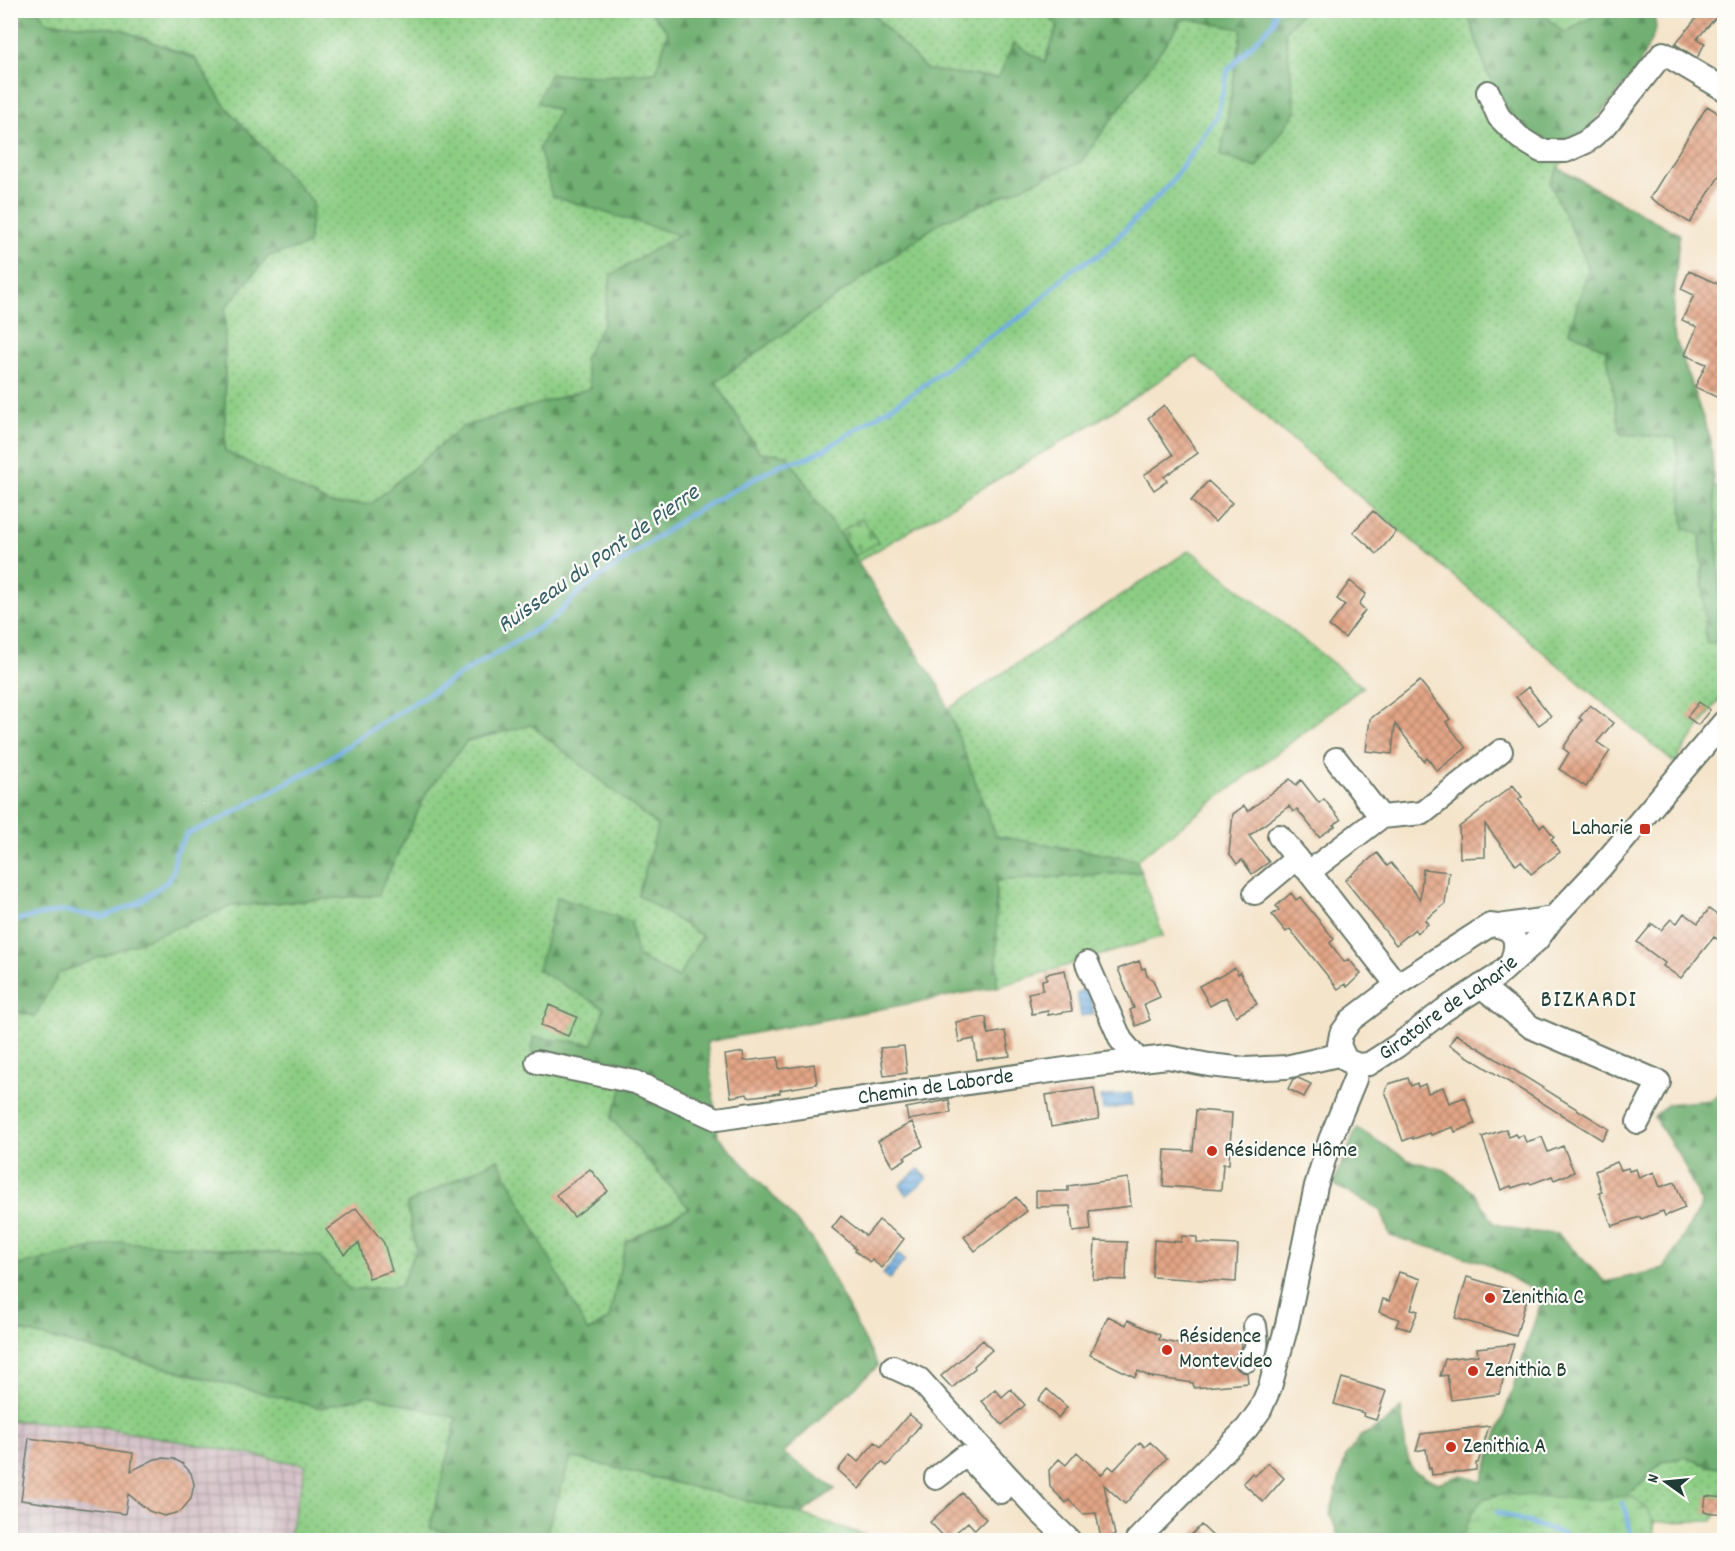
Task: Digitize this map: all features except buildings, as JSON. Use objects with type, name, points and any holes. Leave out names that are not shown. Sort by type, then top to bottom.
[{"type":"street","points":[[1488,92],[1499,117],[1520,138],[1541,151],[1566,151],[1586,142],[1606,124],[1663,53],[1725,88]]},
{"type":"street","points":[[1512,962],[1537,940],[1552,918],[1601,867],[1725,722]]},
{"type":"street","points":[[1255,893],[1381,817],[1423,813],[1501,751]]},
{"type":"street","points":[[1336,759],[1381,817]]},
{"type":"street","points":[[1279,836],[1396,985]]},
{"type":"street","points":[[1499,926],[1552,918]]},
{"type":"street","name":"Giratoire de Laharie","points":[[1490,925],[1499,926],[1510,932],[1516,940],[1516,950],[1512,962],[1497,976],[1444,1010],[1370,1064],[1350,1059],[1339,1045],[1341,1034],[1351,1020],[1396,985],[1490,925]]},
{"type":"street","points":[[1087,963],[1121,1040],[1138,1060]]},
{"type":"street","points":[[1481,986],[1531,1027],[1659,1082],[1638,1122]]},
{"type":"street","name":"Chemin de Laborde","points":[[537,1062],[635,1082],[717,1119],[1069,1068],[1168,1057],[1246,1069],[1286,1067],[1350,1059]]},
{"type":"street","points":[[1137,1540],[1247,1428],[1260,1410],[1270,1387],[1287,1324],[1316,1186],[1330,1140],[1355,1079],[1350,1059]]},
{"type":"street","points":[[1247,1360],[1253,1356],[1257,1344],[1255,1326]]},
{"type":"street","points":[[893,1367],[919,1379],[1040,1512],[1069,1540]]},
{"type":"street","points":[[936,1478],[963,1457],[970,1459],[1012,1503],[1026,1513],[1040,1512]]},
{"type":"shaded area","points":[[10,1420],[97,1426],[307,1465],[288,1540],[11,1540]]},
{"type":"green space","points":[[1543,10],[1603,11],[1564,33],[1542,13]]},
{"type":"green space","points":[[11,11],[38,11],[47,22],[120,29],[195,59],[225,106],[313,202],[308,245],[269,256],[225,308],[225,451],[331,504],[371,504],[462,427],[591,388],[584,359],[604,322],[611,275],[679,235],[552,196],[539,148],[559,111],[537,102],[550,74],[599,76],[656,72],[668,32],[650,11],[870,11],[927,70],[998,78],[1014,43],[1045,62],[1058,25],[1041,11],[1303,11],[1285,31],[1296,111],[1257,168],[1221,156],[1242,29],[1184,18],[1081,162],[941,222],[716,382],[759,452],[787,455],[940,688],[996,836],[1137,860],[1141,872],[996,881],[997,987],[707,1042],[718,1136],[812,1239],[878,1366],[783,1453],[835,1489],[801,1514],[571,1457],[544,1540],[476,1540],[430,1528],[457,1418],[370,1395],[321,1408],[11,1328],[10,1267],[120,1242],[318,1256],[350,1290],[400,1286],[416,1249],[407,1204],[498,1159],[588,1332],[609,1319],[626,1242],[689,1208],[611,1118],[629,1073],[532,1056],[533,1037],[593,1044],[604,1008],[538,970],[557,897],[631,921],[637,956],[678,978],[702,936],[638,895],[658,826],[531,725],[467,741],[428,790],[378,895],[232,906],[59,973],[35,1016],[11,1011]]},
{"type":"green space","points":[[38,11],[650,11],[668,32],[656,72],[599,76],[550,74],[559,111],[552,196],[680,235],[611,275],[604,322],[584,359],[591,388],[463,427],[371,504],[330,504],[225,451],[225,308],[269,256],[308,245],[313,202],[225,106],[195,58],[120,29],[47,22]]},
{"type":"green space","points":[[870,11],[1041,11],[1058,25],[1044,62],[1014,43],[998,78],[927,70]]},
{"type":"green space","points":[[1303,11],[1467,11],[1487,73],[1580,139],[1558,168],[1550,183],[1589,268],[1569,331],[1606,350],[1621,434],[1676,437],[1684,528],[1700,535],[1707,643],[1723,641],[1714,486],[1724,492],[1724,693],[1674,763],[1195,357],[1105,416],[857,562],[787,455],[759,452],[716,382],[941,222],[1081,162],[1184,18],[1242,29],[1221,155],[1296,111],[1285,31]]},
{"type":"green space","points":[[1467,11],[1543,11],[1542,13],[1564,33],[1603,11],[1654,11],[1656,29],[1638,68],[1580,139],[1542,141],[1515,121],[1487,73]]},
{"type":"green space","points":[[1558,168],[1679,234],[1672,329],[1711,441],[1723,641],[1706,643],[1700,535],[1684,528],[1676,438],[1621,434],[1606,350],[1569,331],[1589,268],[1550,183]]},
{"type":"green space","points":[[862,518],[878,542],[855,556],[840,532]]},
{"type":"green space","points":[[1190,550],[1363,687],[1137,860],[996,836],[948,709]]},
{"type":"green space","points":[[531,725],[658,826],[638,895],[702,935],[679,978],[637,956],[538,970],[605,1008],[593,1044],[533,1038],[532,1056],[630,1073],[611,1118],[689,1208],[626,1242],[609,1319],[587,1332],[498,1159],[407,1204],[416,1249],[400,1286],[350,1290],[318,1256],[120,1242],[11,1267],[10,1011],[35,1016],[59,973],[232,906],[378,895],[428,790],[467,741]]},
{"type":"green space","points":[[1141,872],[1163,936],[997,987],[995,881]]},
{"type":"green space","points":[[1724,1090],[1724,1469],[1708,1466],[1685,1457],[1661,1462],[1641,1484],[1613,1503],[1551,1503],[1493,1494],[1494,1496],[1484,1499],[1470,1540],[1340,1540],[1330,1514],[1346,1456],[1361,1436],[1384,1424],[1401,1408],[1406,1451],[1412,1470],[1437,1483],[1462,1475],[1482,1481],[1543,1296],[1486,1263],[1390,1236],[1381,1210],[1333,1184],[1357,1128],[1408,1160],[1445,1170],[1473,1192],[1494,1223],[1521,1231],[1558,1234],[1605,1282],[1664,1269],[1702,1205],[1681,1158],[1654,1117],[1668,1104],[1710,1100]]},
{"type":"green space","points":[[10,1328],[321,1408],[370,1395],[457,1418],[430,1528],[476,1540],[288,1540],[306,1465],[97,1426],[11,1420]]},
{"type":"green space","points":[[571,1457],[801,1514],[880,1540],[544,1540]]},
{"type":"green space","points":[[1685,1457],[1708,1466],[1724,1469],[1724,1498],[1713,1521],[1654,1522],[1654,1540],[1452,1540],[1478,1492],[1551,1503],[1641,1484],[1661,1462]]},
{"type":"green space","points":[[1502,1494],[1597,1500],[1631,1495],[1650,1514],[1654,1540],[1462,1540],[1472,1512],[1484,1499]]},
{"type":"water","points":[[1082,989],[1089,992],[1094,1014],[1081,1016],[1077,994]]},
{"type":"water","points":[[1131,1093],[1133,1105],[1103,1110],[1101,1097]]},
{"type":"water","points":[[919,1169],[927,1179],[907,1195],[900,1185]]},
{"type":"water","points":[[898,1254],[905,1260],[890,1279],[883,1274]]},
{"type":"waterway","name":"Ruisseau du Pont de Pierre","points":[[10,921],[63,911],[104,917],[138,903],[169,880],[173,872],[176,852],[187,834],[217,821],[313,769],[370,730],[553,619],[578,593],[687,516],[781,464],[805,459],[827,448],[916,391],[978,344],[1028,312],[1072,269],[1101,254],[1170,184],[1217,116],[1228,70],[1273,23],[1275,10]]},
{"type":"waterway","points":[[1622,1503],[1626,1510],[1632,1540]]},
{"type":"waterway","points":[[1497,1512],[1578,1540]]},
{"type":"place","name":"Laharie","points":[[1645,829]]},
{"type":"place","name":"Résidence Hôme","points":[[1212,1151]]},
{"type":"place","name":"Zenithia C","points":[[1490,1298]]},
{"type":"place","name":"Résidence Montevideo","points":[[1167,1350]]},
{"type":"place","name":"Zenithia B","points":[[1473,1371]]},
{"type":"place","name":"Zenithia A","points":[[1451,1447]]},
{"type":"district","name":"BIZKARDI","points":[[1589,1001]]}]
